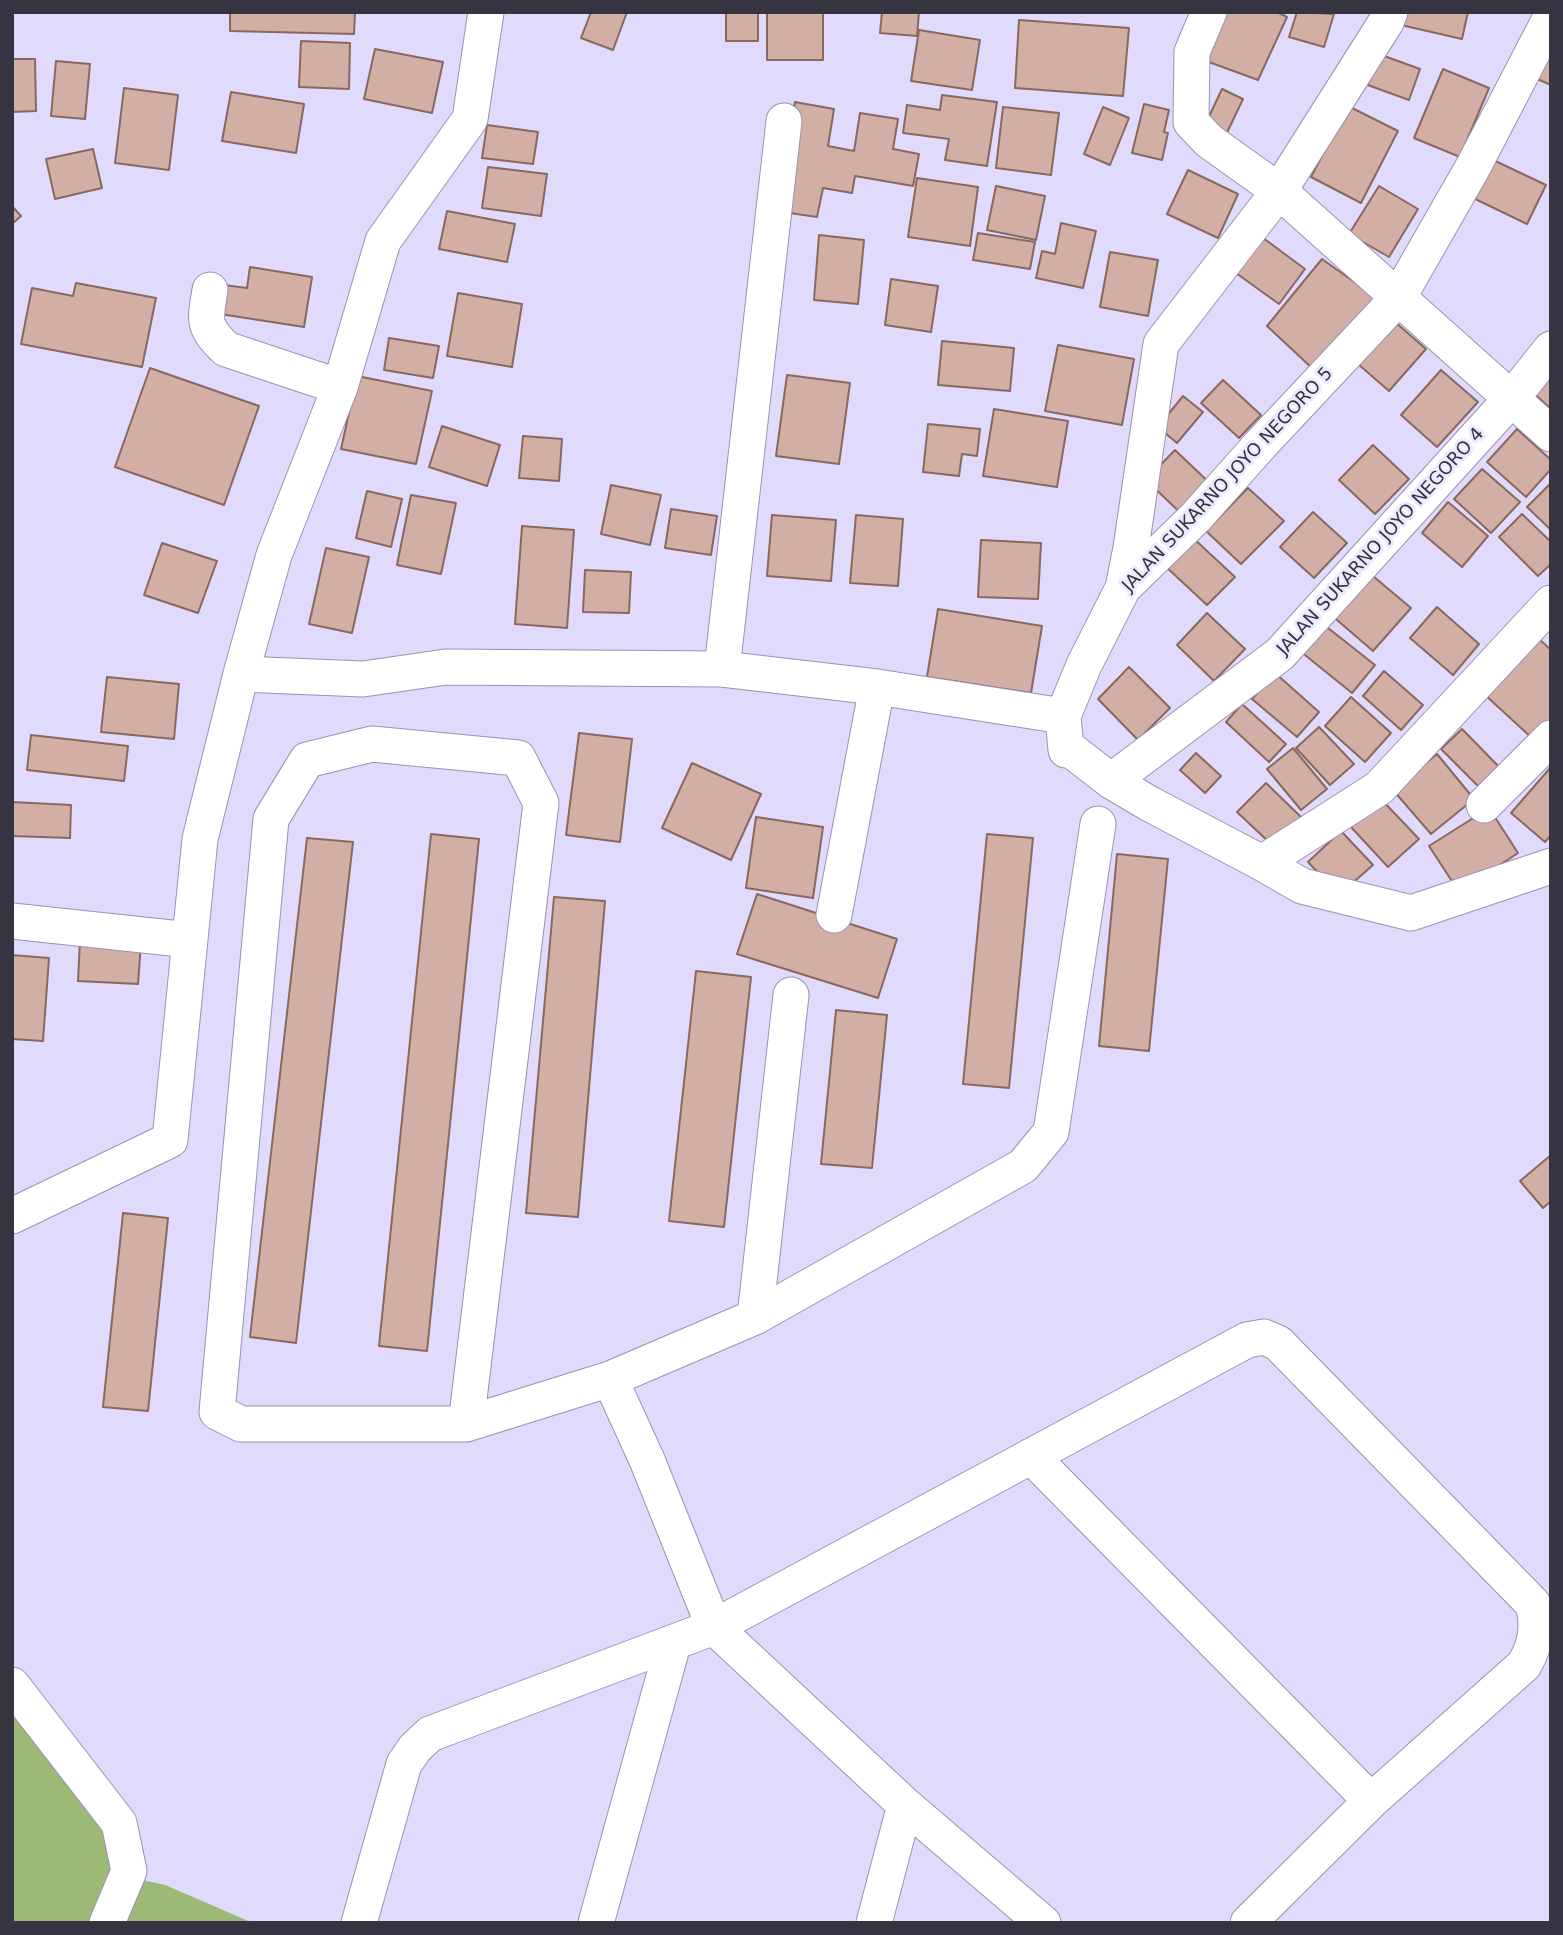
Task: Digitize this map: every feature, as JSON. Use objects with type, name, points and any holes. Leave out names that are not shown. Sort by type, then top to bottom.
[{"type":"street","points":[[12,1216],[170,1140],[200,839],[274,555],[340,387],[383,241],[470,119],[486,12]]},
{"type":"street","points":[[1209,12],[1192,52],[1191,122],[1209,141],[1279,191],[1551,434]]},
{"type":"street","points":[[1123,588],[1161,344],[1279,191],[1390,12]]},
{"type":"street","name":"JALAN SUKARNO JOYO NEGORO 5","points":[[1063,716],[1084,665],[1123,588],[1196,517],[1398,298],[1473,167],[1551,16]]},
{"type":"street","points":[[722,669],[784,121]]},
{"type":"street","points":[[210,290],[205,322],[213,337],[226,349],[340,387]]},
{"type":"street","name":"JALAN SUKARNO JOYO NEGORO 4","points":[[1111,781],[1280,654],[1511,399],[1551,349]]},
{"type":"street","points":[[1262,863],[1379,788],[1551,603]]},
{"type":"street","points":[[241,674],[363,678],[446,667],[722,669],[877,687],[1063,716],[1066,750],[1070,750],[1111,781],[1150,804],[1301,886],[1411,913],[1551,866]]},
{"type":"street","points":[[834,915],[877,687]]},
{"type":"street","points":[[1484,805],[1551,738]]},
{"type":"street","points":[[466,1424],[541,803],[519,758],[372,744],[307,760],[271,819],[217,1412],[241,1424],[466,1424],[610,1379],[755,1317],[1023,1166],[1051,1132],[1098,824]]},
{"type":"street","points":[[12,920],[190,940]]},
{"type":"street","points":[[755,1317],[791,995]]},
{"type":"street","points":[[359,1923],[404,1764],[415,1748],[430,1734],[714,1628],[1247,1340],[1264,1337],[1278,1343],[1532,1604],[1537,1618],[1532,1652],[1524,1665],[1371,1801],[1248,1923]]},
{"type":"street","points":[[610,1379],[647,1460],[714,1628],[905,1805],[1043,1923]]},
{"type":"street","points":[[1031,1456],[1371,1801]]},
{"type":"street","points":[[596,1923],[673,1644]]},
{"type":"street","points":[[12,1685],[119,1823],[129,1871],[107,1923]]},
{"type":"street","points":[[874,1923],[905,1805]]},
{"type":"green space","points":[[12,1716],[84,1794],[129,1877],[165,1885],[253,1923],[12,1923]]},
{"type":"building","points":[[230,12],[355,12],[354,34],[230,31]]},
{"type":"building","points":[[591,12],[627,12],[613,50],[581,38]]},
{"type":"building","points":[[726,12],[758,12],[758,41],[726,41]]},
{"type":"building","points":[[767,12],[823,12],[823,60],[767,60]]},
{"type":"building","points":[[882,12],[919,12],[917,36],[880,33]]},
{"type":"building","points":[[1221,12],[1277,12],[1287,17],[1258,80],[1198,58]]},
{"type":"building","points":[[1297,12],[1334,14],[1324,47],[1289,37]]},
{"type":"building","points":[[1404,12],[1468,12],[1462,39],[1401,25]]},
{"type":"building","points":[[1019,20],[1129,28],[1123,96],[1015,88]]},
{"type":"building","points":[[1551,24],[1551,85],[1528,75]]},
{"type":"building","points":[[919,30],[980,40],[972,90],[911,81]]},
{"type":"building","points":[[301,41],[350,43],[349,89],[299,87]]},
{"type":"building","points":[[375,49],[443,62],[432,113],[364,99]]},
{"type":"building","points":[[1376,53],[1420,69],[1409,100],[1365,84]]},
{"type":"building","points":[[12,59],[35,59],[36,111],[12,112]]},
{"type":"building","points":[[56,61],[90,64],[85,119],[51,116]]},
{"type":"building","points":[[1443,69],[1489,88],[1460,157],[1414,138]]},
{"type":"building","points":[[124,88],[178,95],[169,170],[115,163]]},
{"type":"building","points":[[1222,89],[1243,99],[1224,139],[1203,129]]},
{"type":"building","points":[[231,92],[304,104],[296,153],[222,141]]},
{"type":"building","points":[[942,95],[997,102],[987,166],[945,160],[949,139],[903,133],[907,105],[940,110]]},
{"type":"building","points":[[795,102],[834,109],[828,146],[854,151],[860,113],[898,119],[893,149],[919,154],[913,186],[855,176],[852,193],[823,188],[817,217],[776,211]]},
{"type":"building","points":[[1144,104],[1169,110],[1164,132],[1168,133],[1162,160],[1132,153]]},
{"type":"building","points":[[1348,106],[1398,131],[1361,203],[1311,177]]},
{"type":"building","points":[[1003,107],[1059,113],[1051,175],[996,168]]},
{"type":"building","points":[[1103,107],[1129,118],[1110,165],[1084,154]]},
{"type":"building","points":[[487,125],[538,132],[533,164],[482,158]]},
{"type":"building","points":[[93,149],[102,188],[55,199],[46,159]]},
{"type":"building","points":[[1489,158],[1546,185],[1527,224],[1471,197]]},
{"type":"building","points":[[488,167],[547,174],[541,216],[482,208]]},
{"type":"building","points":[[1188,170],[1238,194],[1218,238],[1167,214]]},
{"type":"building","points":[[917,178],[978,187],[970,246],[908,237]]},
{"type":"building","points":[[996,186],[1045,196],[1036,240],[987,230]]},
{"type":"building","points":[[1379,186],[1418,209],[1389,257],[1349,234]]},
{"type":"building","points":[[12,206],[21,216],[12,224]]},
{"type":"building","points":[[447,211],[515,224],[507,262],[439,249]]},
{"type":"building","points":[[1061,223],[1096,231],[1083,288],[1036,278],[1042,251],[1055,254]]},
{"type":"building","points":[[1255,232],[1305,269],[1279,304],[1229,268]]},
{"type":"building","points":[[978,233],[1035,242],[1030,269],[973,260]]},
{"type":"building","points":[[819,235],[864,240],[858,304],[814,300]]},
{"type":"building","points":[[1110,252],[1158,260],[1148,316],[1100,307]]},
{"type":"building","points":[[1322,259],[1378,299],[1313,369],[1267,326]]},
{"type":"building","points":[[250,267],[312,277],[304,327],[220,314],[224,285],[247,288]]},
{"type":"building","points":[[891,279],[938,286],[931,332],[885,325]]},
{"type":"building","points":[[76,283],[156,298],[142,367],[21,344],[32,288],[73,296]]},
{"type":"building","points":[[458,293],[522,304],[512,367],[447,356]]},
{"type":"building","points":[[1387,315],[1426,349],[1389,391],[1350,357]]},
{"type":"building","points":[[389,338],[439,346],[433,378],[384,370]]},
{"type":"building","points":[[942,341],[1014,348],[1010,391],[938,385]]},
{"type":"building","points":[[1058,345],[1134,359],[1122,425],[1045,411]]},
{"type":"building","points":[[1551,365],[1551,409],[1529,389]]},
{"type":"building","points":[[150,368],[259,406],[224,505],[115,467]]},
{"type":"building","points":[[1441,370],[1478,402],[1437,447],[1401,415]]},
{"type":"building","points":[[787,375],[850,383],[839,464],[776,456]]},
{"type":"building","points":[[357,376],[432,391],[416,464],[341,449]]},
{"type":"building","points":[[1223,380],[1261,415],[1239,438],[1201,403]]},
{"type":"building","points":[[1183,396],[1203,412],[1177,443],[1158,427]]},
{"type":"building","points":[[994,409],[1068,421],[1057,487],[983,476]]},
{"type":"building","points":[[928,424],[980,429],[977,456],[962,454],[959,476],[923,472]]},
{"type":"building","points":[[442,426],[500,445],[487,486],[429,467]]},
{"type":"building","points":[[1517,429],[1551,460],[1551,469],[1526,497],[1487,462]]},
{"type":"building","points":[[523,436],[562,439],[559,481],[519,478]]},
{"type":"building","points":[[1373,445],[1409,479],[1375,514],[1339,480]]},
{"type":"building","points":[[1175,450],[1217,490],[1188,520],[1146,480]]},
{"type":"building","points":[[1482,469],[1520,502],[1491,533],[1454,499]]},
{"type":"building","points":[[1551,483],[1551,530],[1527,507]]},
{"type":"building","points":[[611,485],[661,495],[650,545],[601,534]]},
{"type":"building","points":[[1248,488],[1284,521],[1241,564],[1206,531]]},
{"type":"building","points":[[367,491],[402,499],[391,547],[356,538]]},
{"type":"building","points":[[411,495],[456,503],[441,574],[397,565]]},
{"type":"building","points":[[1448,502],[1488,536],[1462,567],[1422,533]]},
{"type":"building","points":[[671,509],[717,516],[711,555],[665,548]]},
{"type":"building","points":[[1313,512],[1347,543],[1314,578],[1280,547]]},
{"type":"building","points":[[1522,514],[1551,542],[1551,564],[1538,576],[1499,537]]},
{"type":"building","points":[[772,515],[836,520],[831,581],[767,576]]},
{"type":"building","points":[[856,515],[903,519],[898,586],[850,583]]},
{"type":"building","points":[[522,526],[574,530],[567,628],[515,624]]},
{"type":"building","points":[[1192,537],[1235,577],[1207,605],[1165,566]]},
{"type":"building","points":[[981,540],[1041,543],[1038,599],[978,597]]},
{"type":"building","points":[[162,543],[217,561],[198,613],[144,595]]},
{"type":"building","points":[[326,548],[369,557],[352,633],[309,624]]},
{"type":"building","points":[[585,570],[631,572],[629,613],[583,612]]},
{"type":"building","points":[[1367,571],[1411,608],[1373,651],[1330,614]]},
{"type":"building","points":[[1437,607],[1479,644],[1453,675],[1410,638]]},
{"type":"building","points":[[938,609],[1042,626],[1031,693],[927,677]]},
{"type":"building","points":[[1207,613],[1245,649],[1214,681],[1177,645]]},
{"type":"building","points":[[1323,624],[1375,665],[1352,693],[1300,651]]},
{"type":"building","points":[[1537,637],[1551,650],[1551,721],[1533,739],[1484,694]]},
{"type":"building","points":[[1129,667],[1170,708],[1138,740],[1098,699]]},
{"type":"building","points":[[1384,671],[1423,705],[1401,730],[1363,696]]},
{"type":"building","points":[[1275,673],[1319,712],[1297,737],[1252,699]]},
{"type":"building","points":[[107,677],[179,684],[174,739],[101,732]]},
{"type":"building","points":[[1351,697],[1391,733],[1365,762],[1325,726]]},
{"type":"building","points":[[1242,704],[1286,744],[1269,762],[1226,722]]},
{"type":"building","points":[[1319,727],[1354,764],[1330,785],[1296,748]]},
{"type":"building","points":[[1462,729],[1506,774],[1486,794],[1441,749]]},
{"type":"building","points":[[579,733],[632,739],[620,842],[566,835]]},
{"type":"building","points":[[31,735],[128,746],[124,781],[27,770]]},
{"type":"building","points":[[1293,748],[1327,789],[1301,810],[1267,769]]},
{"type":"building","points":[[1196,753],[1221,776],[1205,793],[1180,770]]},
{"type":"building","points":[[1437,754],[1474,799],[1431,834],[1393,790]]},
{"type":"building","points":[[692,763],[761,794],[731,860],[662,828]]},
{"type":"building","points":[[1551,767],[1551,835],[1545,842],[1511,813]]},
{"type":"building","points":[[1266,783],[1301,817],[1272,845],[1237,812]]},
{"type":"building","points":[[1380,798],[1419,839],[1388,867],[1350,826]]},
{"type":"building","points":[[12,802],[71,805],[70,838],[12,836]]},
{"type":"building","points":[[1489,808],[1518,853],[1459,892],[1429,846]]},
{"type":"building","points":[[756,817],[823,827],[813,898],[746,888]]},
{"type":"building","points":[[1341,831],[1373,865],[1339,895],[1308,862]]},
{"type":"building","points":[[431,834],[479,839],[427,1351],[379,1346]]},
{"type":"building","points":[[987,834],[1033,838],[1009,1088],[963,1084]]},
{"type":"building","points":[[307,838],[353,842],[296,1343],[250,1337]]},
{"type":"building","points":[[1117,854],[1168,859],[1149,1051],[1099,1046]]},
{"type":"building","points":[[757,894],[897,939],[878,998],[737,954]]},
{"type":"building","points":[[554,897],[605,901],[578,1217],[526,1213]]},
{"type":"building","points":[[80,940],[141,943],[138,984],[78,981]]},
{"type":"building","points":[[12,955],[49,958],[43,1041],[12,1039]]},
{"type":"building","points":[[696,971],[751,977],[724,1227],[669,1221]]},
{"type":"building","points":[[836,1010],[887,1015],[872,1168],[821,1164]]},
{"type":"building","points":[[1551,1155],[1551,1201],[1543,1208],[1520,1181]]},
{"type":"building","points":[[123,1213],[168,1218],[148,1411],[103,1407]]}]
